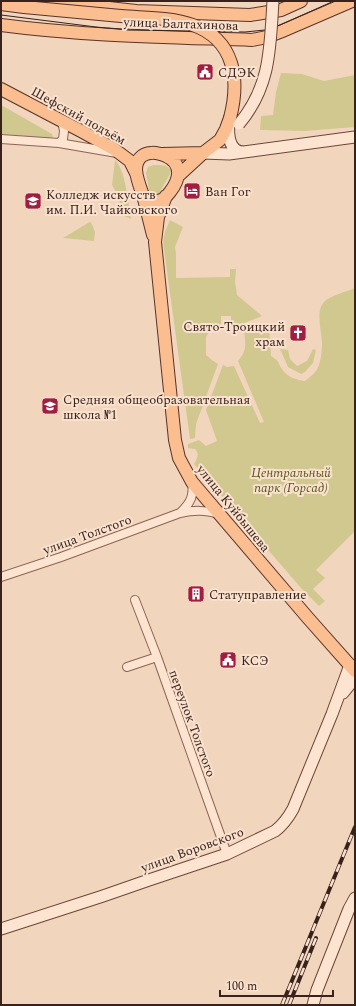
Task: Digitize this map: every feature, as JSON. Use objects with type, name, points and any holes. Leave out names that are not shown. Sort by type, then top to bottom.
[{"type":"main road","name":"улица Балтахинова","points":[[46,1],[136,11],[250,15],[281,10],[301,1]]},
{"type":"main road","name":"улица Балтахинова","points":[[1,24],[60,31],[117,35],[252,40],[267,37],[280,32],[352,1]]},
{"type":"main road","points":[[1,4],[168,20],[192,25],[208,32],[226,52],[233,70],[235,88],[231,131]]},
{"type":"main road","name":"Шефский подъём","points":[[1,89],[121,154],[130,161],[136,173]]},
{"type":"main road","name":"улица Куйбышева","points":[[155,242],[158,217],[166,196],[175,184],[178,176],[203,153],[231,131]]},
{"type":"main road","points":[[136,173],[138,162],[144,155],[150,153],[203,153]]},
{"type":"main road","points":[[161,154],[174,162],[178,168],[178,176]]},
{"type":"main road","name":"улица Куйбышева","points":[[136,173],[141,192],[144,197],[155,242],[175,440],[179,458],[192,482],[308,618],[353,665]]},
{"type":"main road","points":[[144,197],[155,202],[166,196]]},
{"type":"street","points":[[242,152],[238,152],[232,146],[231,131],[251,108],[265,75],[269,51],[273,1]]},
{"type":"street","points":[[59,143],[63,140],[64,131],[62,121]]},
{"type":"street","points":[[203,153],[229,154],[355,137]]},
{"type":"street","points":[[1,139],[59,143],[121,154]]},
{"type":"street","points":[[180,513],[188,505],[192,498],[192,482]]},
{"type":"street","name":"улица Толстого","points":[[1,576],[61,557],[180,513],[191,510],[200,510],[219,514]]},
{"type":"street","name":"переулок Толстого","points":[[135,600],[157,657],[227,854]]},
{"type":"street","points":[[127,667],[157,657]]},
{"type":"street","name":"улица Воровского","points":[[1,929],[227,854],[275,831],[282,826],[293,809],[337,700],[353,665]]},
{"type":"street","points":[[337,700],[355,678]]},
{"type":"street","points":[[313,1005],[355,898]]},
{"type":"green space","points":[[281,73],[302,74],[324,81],[355,75],[355,127],[305,131],[260,130],[261,116],[273,115],[276,92]]},
{"type":"green space","points":[[1,105],[52,134],[53,137],[1,134]]},
{"type":"green space","points":[[115,160],[119,165],[124,179],[131,219],[124,216],[117,194],[112,185]]},
{"type":"green space","points":[[153,165],[165,166],[171,170],[157,197],[150,195],[146,173],[148,167]]},
{"type":"green space","points":[[170,220],[183,227],[175,247],[176,278],[230,277],[230,269],[236,269],[235,282],[237,295],[262,316],[242,324],[231,323],[231,316],[221,316],[221,324],[212,327],[206,337],[206,355],[218,364],[196,424],[195,438],[190,439],[163,242]]},
{"type":"green space","points":[[91,222],[95,232],[94,241],[63,238],[88,223]]},
{"type":"green space","name":"Центральный парк (Горсад)","points":[[355,288],[355,531],[316,570],[325,578],[313,589],[325,601],[319,606],[301,588],[194,464],[198,455],[195,449],[188,448],[188,444],[199,440],[206,446],[217,441],[206,410],[223,365],[227,367],[234,366],[260,423],[264,422],[238,361],[245,350],[244,329],[264,323],[269,327],[271,356],[277,361],[286,374],[295,379],[305,381],[317,370],[322,352],[319,316],[321,306],[331,297]]},
{"type":"green space","points":[[280,349],[288,350],[290,359],[297,366],[307,361],[313,349],[316,350],[313,363],[305,372],[301,374],[288,367]]},
{"type":"tram line","points":[[1,15],[128,30],[245,32],[265,30],[280,25],[334,1]]},
{"type":"railway","points":[[282,1005],[355,827]]},
{"type":"railway","points":[[289,1005],[316,938]]},
{"type":"place","name":"СДЭК","points":[[205,72]]},
{"type":"place","name":"Ван Гог","points":[[192,191]]},
{"type":"place","name":"Колледж искусств им. П.И. Чайковского","points":[[33,201]]},
{"type":"place","name":"Свято-Троицкий храм","points":[[298,333]]},
{"type":"place","name":"Средняя общеобразовательная школа №1","points":[[50,406]]},
{"type":"place","name":"Статуправление","points":[[196,594]]},
{"type":"place","name":"КСЭ","points":[[228,660]]}]
